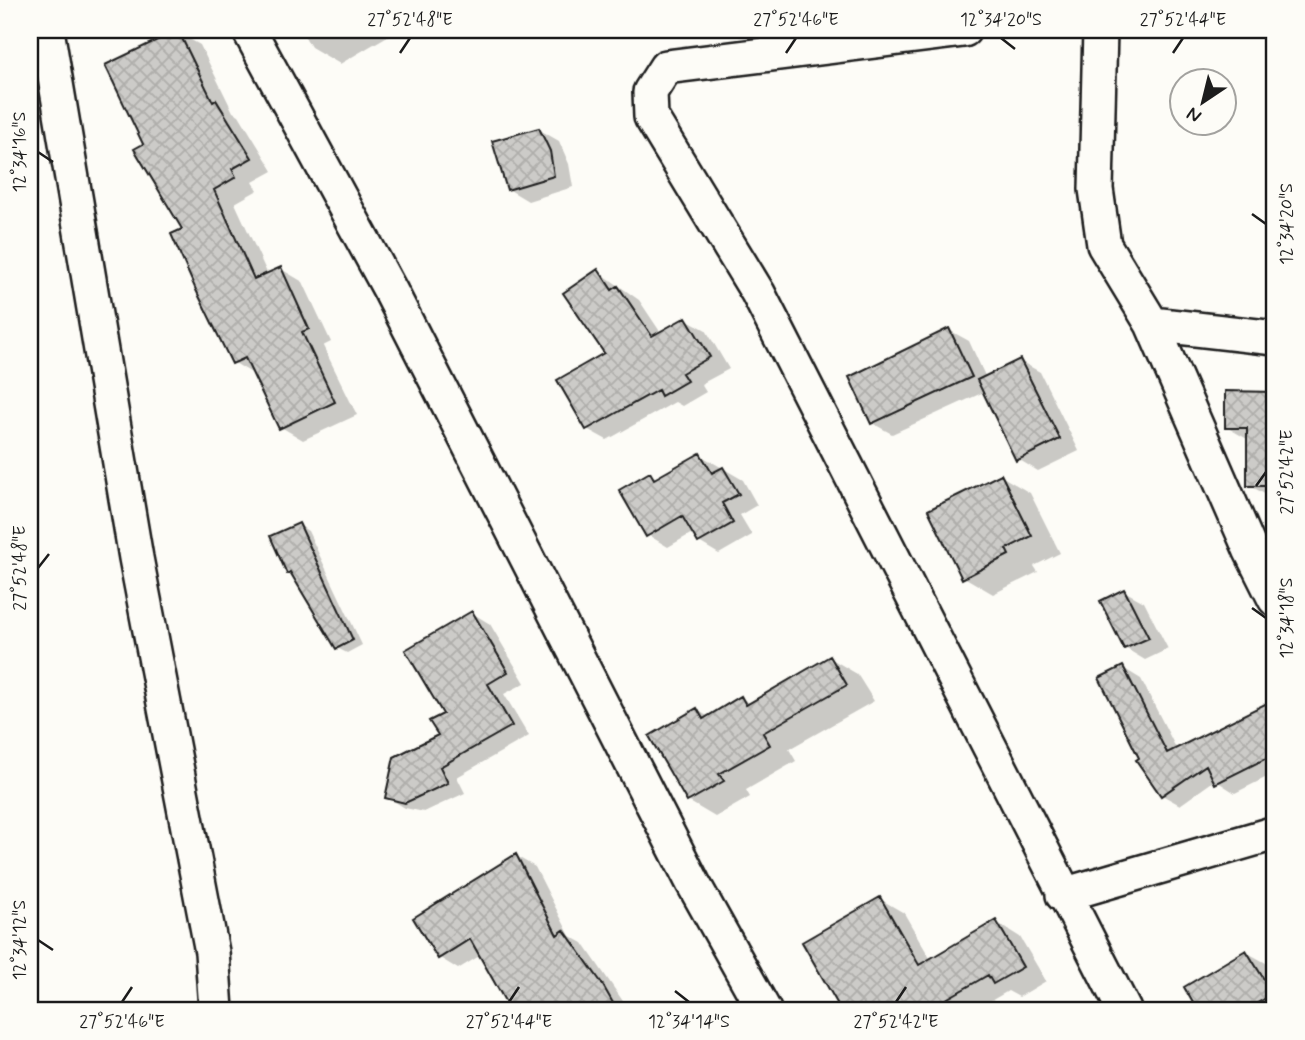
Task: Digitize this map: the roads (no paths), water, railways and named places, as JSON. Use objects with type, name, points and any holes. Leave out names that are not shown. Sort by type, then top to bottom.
[{"type":"street","points":[[47,30],[136,558],[212,952],[216,1010]]},
{"type":"street","points":[[249,30],[390,290],[693,883],[764,1010]]},
{"type":"street","points":[[964,30],[666,67],[650,92],[651,117],[758,292],[1063,895],[1124,1010]]},
{"type":"street","points":[[1100,30],[1096,188],[1104,245],[1152,324],[1275,600]]},
{"type":"street","points":[[1152,324],[1275,338]]},
{"type":"street","points":[[1063,895],[1275,833]]}]
